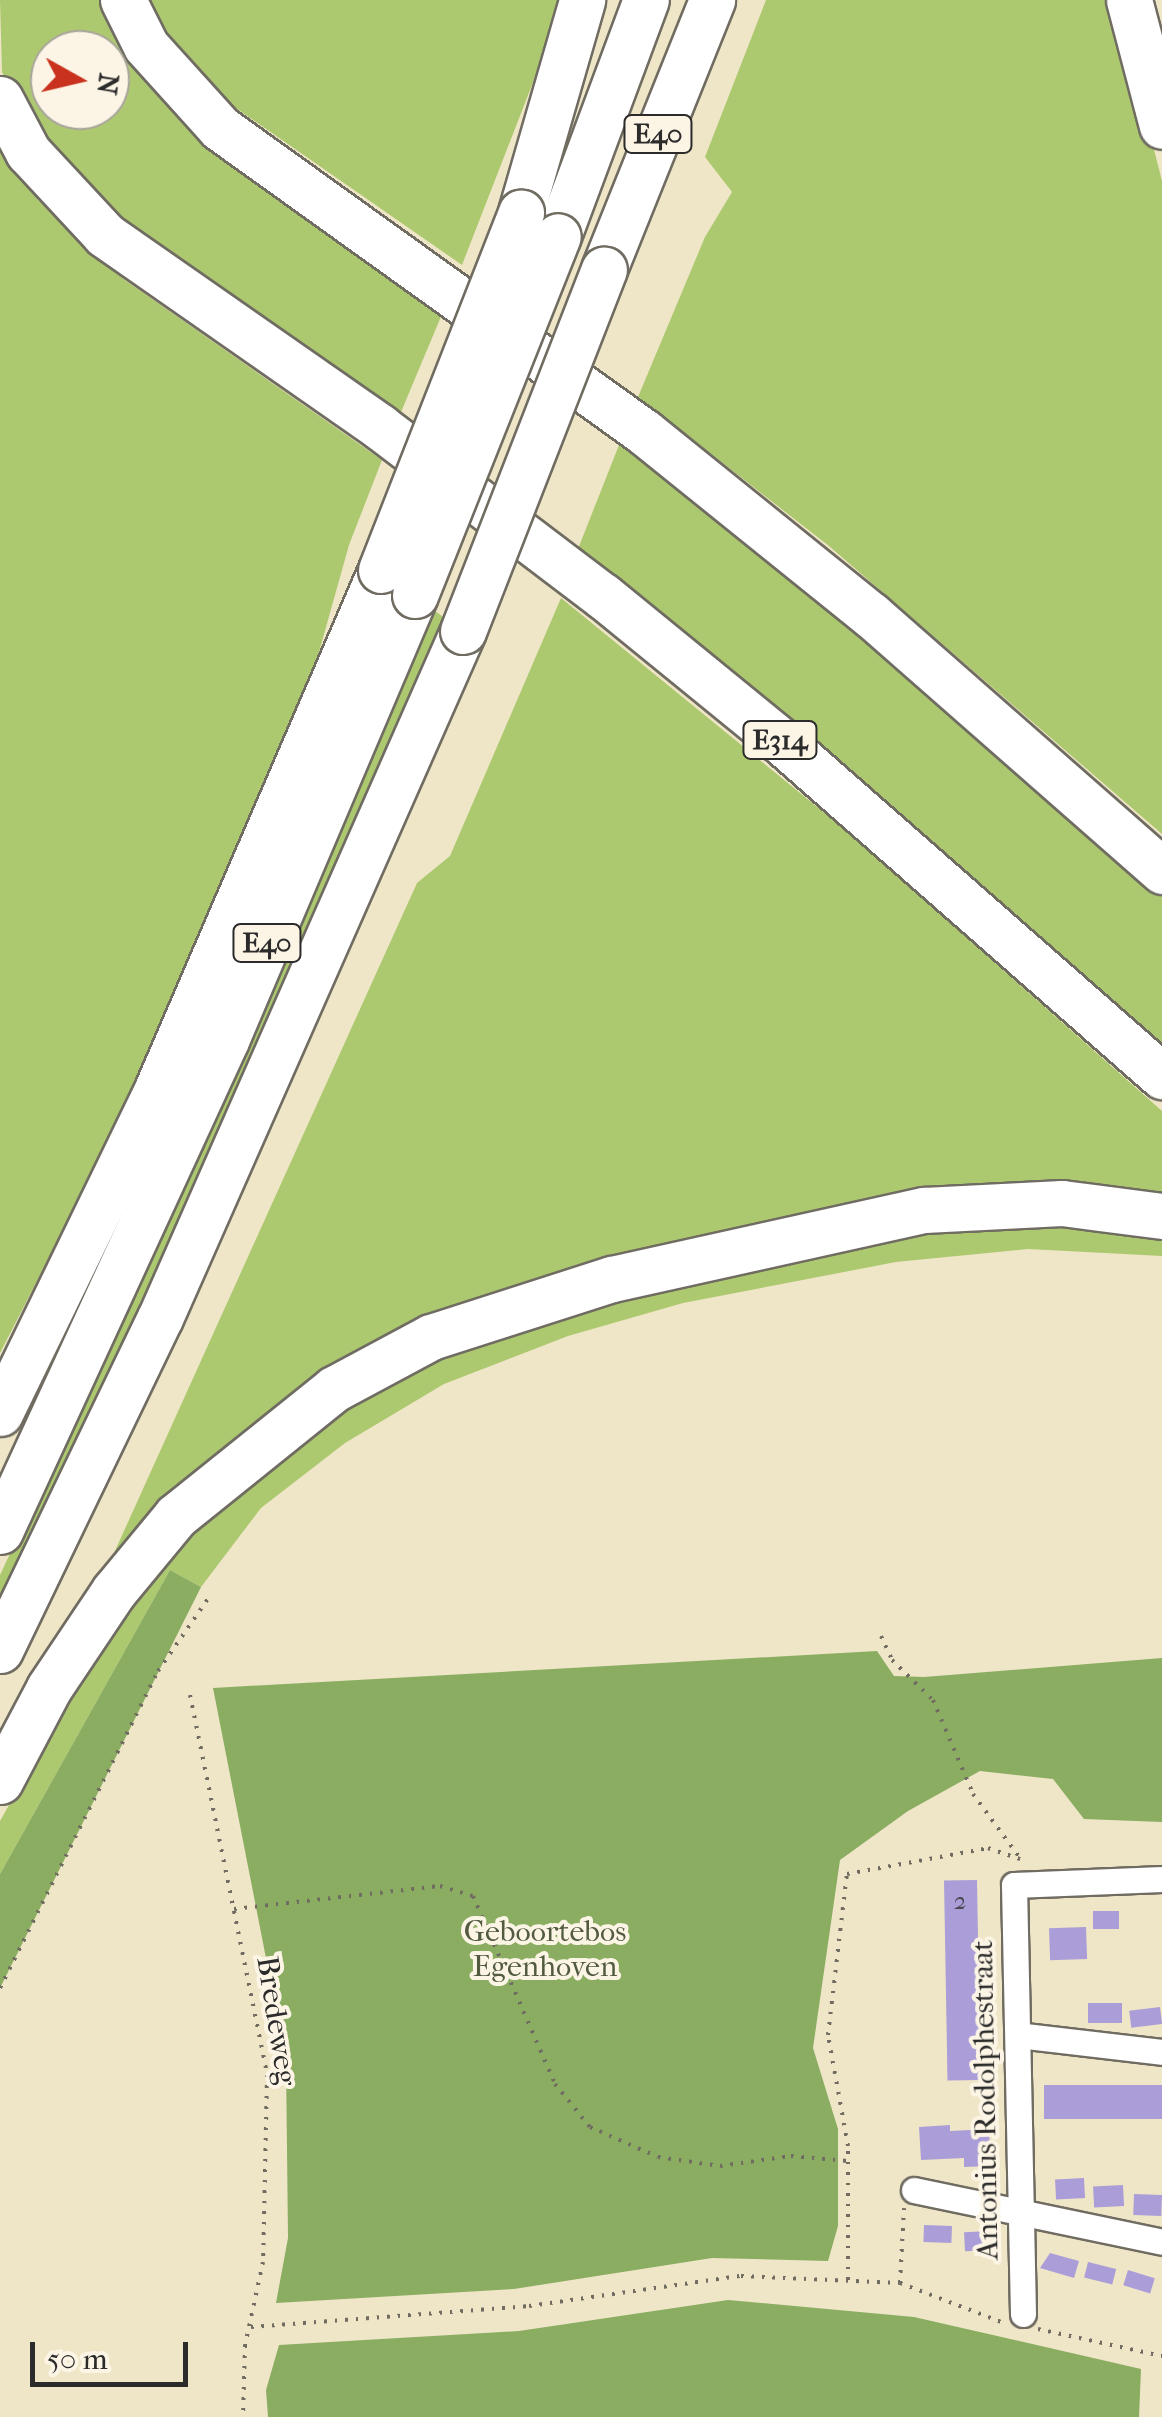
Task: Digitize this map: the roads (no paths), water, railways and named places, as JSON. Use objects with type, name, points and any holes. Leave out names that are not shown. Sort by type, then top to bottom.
[{"type":"highway","points":[[123,0],[146,46],[220,128],[385,243],[774,536],[1162,871]]},
{"type":"highway","points":[[539,224],[582,0]]},
{"type":"highway","name":"E40","points":[[0,1531],[226,1040],[398,583],[539,224],[646,0]]},
{"type":"highway","name":"E40","points":[[0,1650],[160,1318],[463,630],[712,0]]},
{"type":"highway","points":[[1129,0],[1162,126]]},
{"type":"highway","name":"E314","points":[[0,99],[28,152],[105,235],[380,428],[783,743],[1162,1076]]},
{"type":"highway","points":[[0,1413],[398,583]]},
{"type":"highway","points":[[0,1781],[60,1672],[176,1516],[334,1389],[431,1336],[612,1279],[924,1210],[1062,1202],[1162,1216]]},
{"type":"street","name":"Antonius Rodolphestraat","points":[[1022,2314],[1018,2035],[1024,1885],[1162,1880]]},
{"type":"street","points":[[1018,2035],[1162,2052]]},
{"type":"street","points":[[914,2190],[1162,2242]]},
{"type":"park label","name":"Geboortebos Egenhoven","points":[[545,1949]]}]
